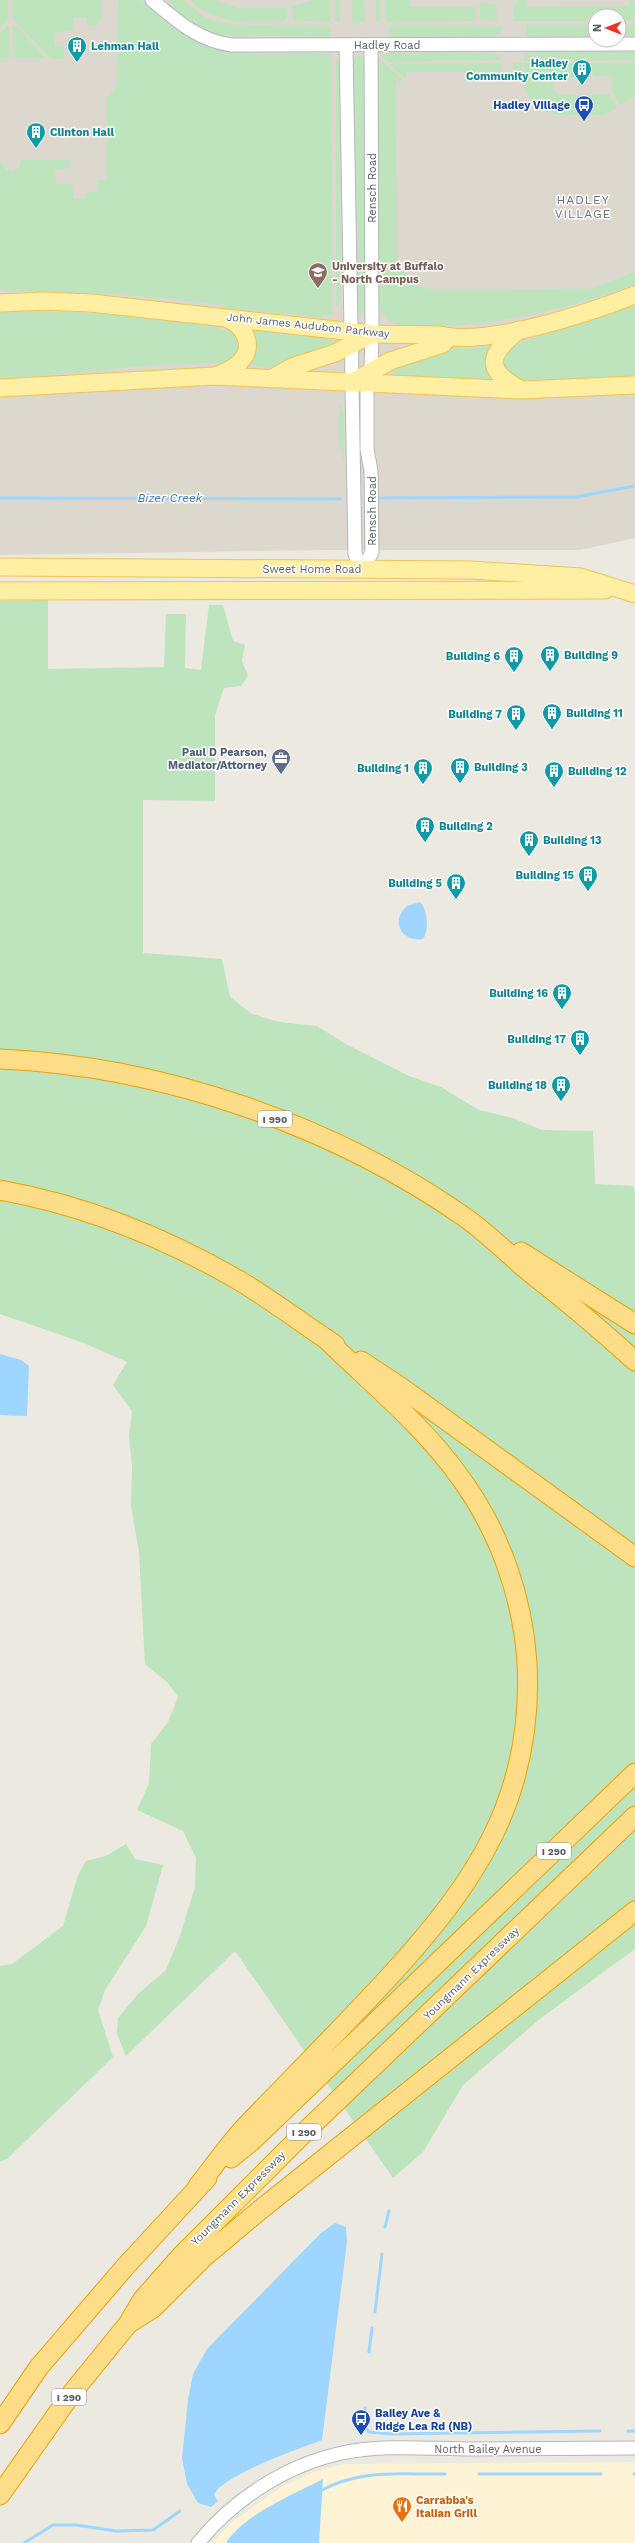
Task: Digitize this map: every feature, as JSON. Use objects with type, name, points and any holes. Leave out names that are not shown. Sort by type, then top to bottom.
[{"type":"highway","name":"I 990","points":[[0,1059],[49,1061],[111,1070],[211,1096],[309,1132],[353,1152],[418,1187],[480,1229]]},
{"type":"highway","points":[[0,1190],[74,1208],[176,1248],[253,1290],[399,1386],[635,1557]]},
{"type":"highway","points":[[480,1229],[530,1257],[635,1324]]},
{"type":"highway","points":[[480,1229],[635,1361]]},
{"type":"highway","points":[[198,2186],[245,2127],[366,2003],[453,1903],[482,1859],[497,1828],[510,1794],[523,1744],[528,1691],[525,1638],[509,1572],[491,1527],[461,1478],[427,1437],[325,1338]]},
{"type":"highway","name":"I 290","points":[[0,2424],[39,2367],[198,2186],[254,2138],[635,1773]]},
{"type":"highway","name":"Youngmann Expressway","points":[[0,2495],[68,2399],[128,2324],[143,2298],[220,2216],[635,1816]]},
{"type":"highway","points":[[128,2324],[153,2308],[204,2257],[260,2210],[635,1911]]},
{"type":"main road","name":"John James Audubon Parkway","points":[[0,303],[45,301],[128,306],[217,316],[351,338],[372,334],[440,335],[449,337],[491,335],[519,330],[574,316],[635,295]]},
{"type":"main road","points":[[0,298],[45,301]]},
{"type":"main road","points":[[216,376],[240,362],[247,351],[248,342],[244,330],[238,324],[217,316]]},
{"type":"main road","points":[[519,330],[501,344],[496,351],[494,359],[495,368],[501,378],[521,390]]},
{"type":"main road","points":[[363,379],[390,361],[443,344],[449,337]]},
{"type":"main road","points":[[271,379],[351,338]]},
{"type":"main road","points":[[0,388],[216,376],[271,379],[363,379],[521,390],[635,385]]},
{"type":"main road","name":"Sweet Home Road","points":[[0,567],[471,570],[582,577],[628,593]]},
{"type":"main road","name":"Sweet Home Road","points":[[0,591],[628,593]]},
{"type":"street","name":"Hadley Road","points":[[152,0],[192,32],[217,43],[249,46],[635,44]]},
{"type":"street","name":"Rensch Road","points":[[346,46],[351,338],[363,379],[366,449],[372,471],[372,553],[361,569]]},
{"type":"street","name":"Rensch Road","points":[[361,569],[354,554],[363,379],[372,334],[371,46]]},
{"type":"street","name":"North Bailey Avenue","points":[[198,2543],[228,2511],[262,2486],[293,2469],[341,2453],[385,2450],[635,2448]]},
{"type":"shaded area","name":"University at Buffalo - North Campus","points":[[0,0],[635,0],[635,538],[580,550],[327,550],[0,555]]},
{"type":"shaded area","points":[[635,2462],[635,2543],[212,2543],[232,2522],[283,2486],[314,2472],[345,2464]]},
{"type":"green space","points":[[0,0],[8,0],[8,20],[0,28]]},
{"type":"green space","points":[[13,0],[101,0],[101,19],[95,26],[87,26],[87,18],[73,17],[73,29],[70,31],[55,32],[54,46],[64,46],[64,59],[51,59],[13,19]]},
{"type":"green space","points":[[118,0],[141,0],[159,16],[189,38],[203,45],[218,49],[255,54],[331,54],[332,314],[320,317],[225,308],[225,305],[119,294],[0,290],[0,160],[6,170],[12,172],[19,168],[21,160],[70,160],[70,167],[67,167],[67,169],[55,169],[56,184],[71,184],[73,187],[73,199],[87,198],[88,192],[97,192],[97,180],[107,180],[107,99],[117,87]]},
{"type":"green space","points":[[169,0],[182,0],[207,18],[231,25],[330,26],[331,37],[226,36],[211,32],[185,18],[172,6]]},
{"type":"green space","points":[[189,0],[214,0],[238,8],[287,8],[287,18],[282,22],[244,22],[222,18],[200,8]]},
{"type":"green space","points":[[313,0],[330,0],[330,22],[293,20],[292,6]]},
{"type":"green space","points":[[335,0],[340,0],[340,22],[335,22]]},
{"type":"green space","points":[[352,0],[364,0],[365,22],[352,22]]},
{"type":"green space","points":[[376,0],[380,0],[380,20],[376,22]]},
{"type":"green space","points":[[385,0],[410,0],[410,7],[476,7],[476,19],[473,21],[387,22],[385,19]]},
{"type":"green space","points":[[519,0],[527,0],[528,7],[629,6],[629,0],[635,0],[635,20],[627,20],[627,8],[587,8],[587,21],[513,21],[514,6]]},
{"type":"green space","points":[[482,2],[496,4],[497,21],[480,20],[480,4]]},
{"type":"green space","points":[[526,25],[587,25],[587,36],[526,37]]},
{"type":"green space","points":[[627,25],[635,25],[635,36],[627,36]]},
{"type":"green space","points":[[7,26],[9,27],[9,58],[0,58],[0,33]]},
{"type":"green space","points":[[16,26],[46,58],[14,58],[13,27]]},
{"type":"green space","points":[[390,26],[502,26],[500,33],[493,37],[388,38]]},
{"type":"green space","points":[[525,52],[635,52],[635,60],[524,61]]},
{"type":"green space","points":[[389,53],[492,53],[499,56],[501,60],[387,62],[381,56]]},
{"type":"green space","points":[[356,56],[361,56],[365,61],[366,300],[364,313],[358,313],[358,226],[354,203],[352,59]]},
{"type":"green space","points":[[336,57],[340,64],[341,298],[338,307],[336,304]]},
{"type":"green space","points":[[379,58],[405,81],[396,81],[397,257],[402,270],[411,280],[422,287],[436,290],[590,289],[635,272],[635,284],[557,309],[474,324],[447,326],[400,325],[391,322],[386,318],[378,306]]},
{"type":"green space","points":[[501,63],[500,80],[498,72],[407,72],[406,79],[389,64]]},
{"type":"green space","points":[[514,63],[522,63],[520,77],[513,76]]},
{"type":"green space","points":[[524,63],[583,63],[583,72],[575,72],[575,77],[553,77],[553,91],[557,92],[557,95],[580,95],[580,115],[565,115],[543,111],[536,106],[530,99],[527,90]]},
{"type":"green space","points":[[585,63],[635,63],[635,97],[620,105],[612,91],[612,77],[593,76],[593,72],[585,72]]},
{"type":"green space","points":[[588,95],[610,95],[617,108],[603,115],[588,115]]},
{"type":"green space","points":[[635,306],[635,376],[561,380],[518,379],[504,369],[502,358],[513,345]]},
{"type":"green space","points":[[45,311],[110,314],[208,325],[234,333],[242,346],[229,363],[169,364],[0,379],[0,313]]},
{"type":"green space","points":[[250,328],[322,337],[332,341],[334,346],[291,363],[267,368],[257,366],[250,362]]},
{"type":"green space","points":[[445,348],[492,348],[494,379],[398,376],[391,371],[391,367]]},
{"type":"green space","points":[[339,401],[344,414],[344,461],[339,443]]},
{"type":"green space","points":[[48,600],[48,669],[164,667],[166,614],[186,614],[185,668],[201,670],[209,605],[223,605],[233,641],[245,645],[242,661],[248,676],[241,686],[224,688],[215,715],[215,801],[143,800],[143,953],[222,959],[230,997],[252,1014],[279,1022],[317,1026],[344,1043],[409,1076],[441,1087],[479,1110],[513,1118],[542,1130],[593,1131],[595,1184],[633,1186],[635,1193],[635,1949],[541,2018],[463,2085],[423,2152],[393,2178],[235,1951],[126,2056],[117,2034],[118,2018],[138,1994],[166,1970],[180,1936],[195,1887],[196,1858],[183,1831],[137,1810],[149,1783],[151,1744],[168,1722],[178,1697],[168,1683],[145,1664],[139,1552],[131,1506],[132,1467],[129,1436],[132,1411],[113,1385],[127,1362],[84,1343],[0,1314],[0,601]]},
{"type":"green space","points":[[126,1844],[135,1859],[163,1865],[146,1926],[105,1990],[98,2010],[113,2057],[8,2158],[0,2162],[0,1966],[12,1964],[63,1926],[78,1875],[86,1861],[106,1856]]},
{"type":"water","points":[[420,902],[425,910],[427,926],[423,939],[415,939],[404,934],[400,929],[399,918],[407,906]]},
{"type":"water","points":[[0,1354],[21,1360],[29,1366],[27,1416],[0,1415]]},
{"type":"water","points":[[335,2223],[346,2227],[347,2242],[322,2440],[263,2463],[231,2479],[220,2487],[214,2495],[218,2501],[211,2507],[198,2503],[187,2484],[182,2458],[188,2400],[193,2374],[207,2349],[321,2233]]},
{"type":"water","points":[[323,2479],[319,2543],[226,2543],[234,2533],[257,2514]]},
{"type":"waterway","points":[[379,498],[576,497],[635,486]]},
{"type":"waterway","name":"Bizer Creek","points":[[0,498],[340,499]]},
{"type":"waterway","points":[[385,2227],[389,2211]]},
{"type":"waterway","points":[[375,2312],[382,2254]]},
{"type":"waterway","points":[[369,2352],[372,2328]]},
{"type":"waterway","points":[[365,2408],[364,2426],[369,2432],[391,2434],[600,2431]]},
{"type":"waterway","points":[[628,2431],[635,2431]]},
{"type":"waterway","points":[[320,2491],[351,2479],[366,2476],[381,2474],[445,2474]]},
{"type":"waterway","points":[[479,2474],[601,2474]]},
{"type":"waterway","points":[[24,2543],[53,2525],[76,2525],[116,2531],[153,2530],[180,2511]]},
{"type":"place","name":"Lehman Hall","points":[[77,63]]},
{"type":"place","name":"Hadley Community Center","points":[[582,86]]},
{"type":"place","name":"Hadley Village","points":[[584,122]]},
{"type":"place","name":"Clinton Hall","points":[[36,149]]},
{"type":"place","name":"University at Buffalo - North Campus","points":[[318,289]]},
{"type":"place","name":"Building 9","points":[[550,672]]},
{"type":"place","name":"Building 6","points":[[514,673]]},
{"type":"place","name":"Building 11","points":[[552,730]]},
{"type":"place","name":"Building 7","points":[[516,731]]},
{"type":"place","name":"Paul D Pearson, Mediator/Attorney","points":[[281,775]]},
{"type":"place","name":"Building 3","points":[[460,784]]},
{"type":"place","name":"Building 1","points":[[423,785]]},
{"type":"place","name":"Building 12","points":[[554,788]]},
{"type":"place","name":"Building 2","points":[[425,843]]},
{"type":"place","name":"Building 13","points":[[529,857]]},
{"type":"place","name":"Building 15","points":[[588,892]]},
{"type":"place","name":"Building 5","points":[[456,900]]},
{"type":"place","name":"Building 16","points":[[562,1010]]},
{"type":"place","name":"Building 17","points":[[580,1056]]},
{"type":"place","name":"Building 18","points":[[561,1102]]},
{"type":"place","name":"Bailey Ave & Ridge Lea Rd (NB)","points":[[361,2436]]},
{"type":"place","name":"Carrabba's Italian Grill","points":[[402,2523]]},
{"type":"district","name":"HADLEY VILLAGE","points":[[583,207]]}]
